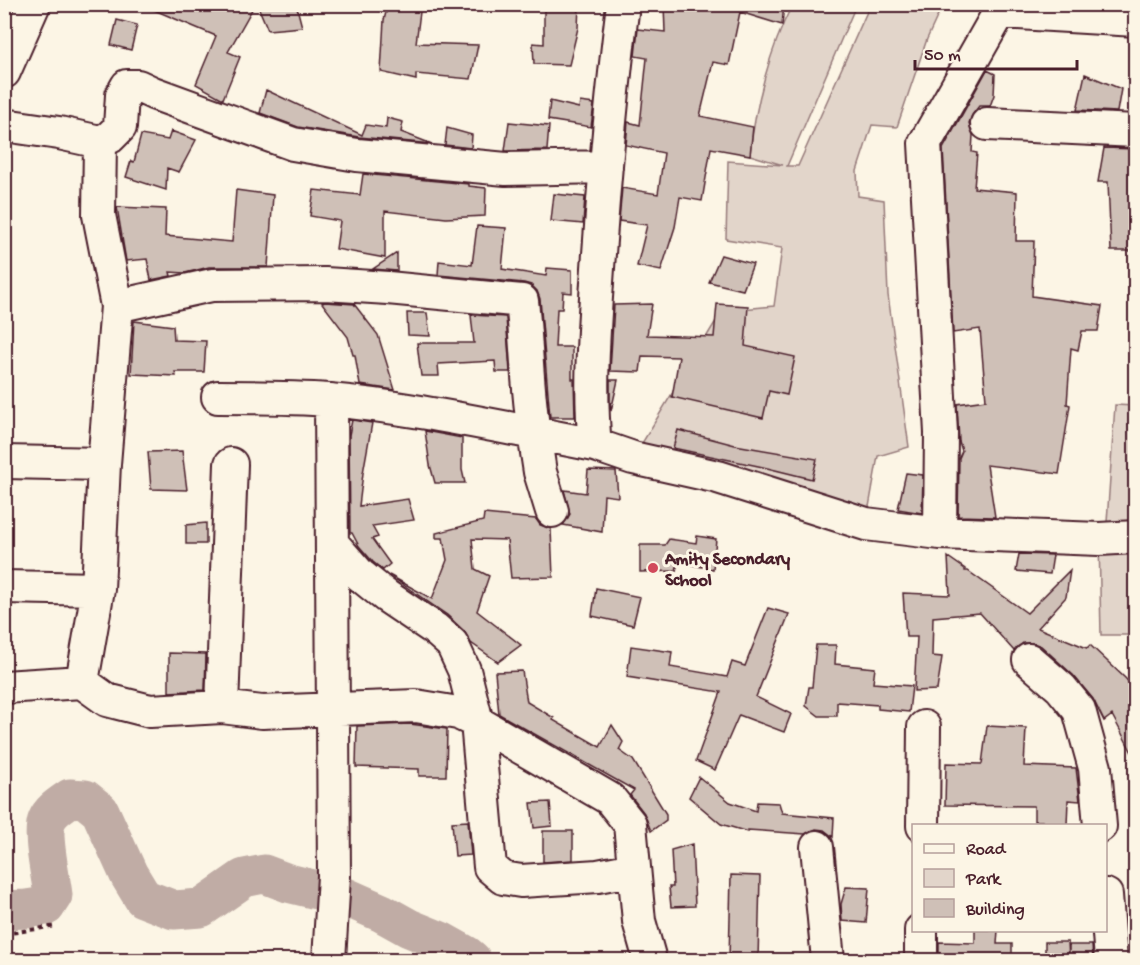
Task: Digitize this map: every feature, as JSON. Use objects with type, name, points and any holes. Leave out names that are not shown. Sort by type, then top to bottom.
[{"type":"street","points":[[4,72],[34,4]]},
{"type":"street","points":[[596,446],[592,411],[594,325],[606,167],[623,4]]},
{"type":"street","points":[[940,533],[941,433],[925,144],[1002,8],[1136,20]]},
{"type":"street","points":[[4,125],[100,142],[110,137],[120,127],[122,95],[127,86],[138,86],[293,144],[357,155],[506,169],[606,167]]},
{"type":"street","points":[[987,124],[1136,131]]},
{"type":"street","points":[[82,682],[98,589],[104,464],[117,306],[99,215],[100,142]]},
{"type":"street","points":[[117,306],[212,285],[325,284],[522,301],[526,331],[528,392],[540,472],[552,511]]},
{"type":"street","points":[[218,397],[331,400],[422,412],[534,433],[718,477],[866,524],[940,533],[1099,539],[1136,537]]},
{"type":"street","points":[[329,960],[334,876],[331,400]]},
{"type":"street","points":[[4,462],[104,464]]},
{"type":"street","points":[[222,707],[231,464]]},
{"type":"street","points":[[332,543],[360,575],[386,596],[435,629],[452,644],[464,670],[477,722],[490,867],[503,878],[521,881],[598,876],[634,869]]},
{"type":"street","points":[[4,587],[98,589]]},
{"type":"street","points":[[1029,660],[1061,688],[1079,710],[1095,768],[1100,824]]},
{"type":"street","points":[[4,687],[82,682],[107,700],[150,711],[222,707],[262,712],[416,706],[458,713],[610,799],[630,824],[639,921],[650,960]]},
{"type":"street","points":[[923,824],[924,727]]},
{"type":"street","points":[[817,847],[828,960]]},
{"type":"street","points":[[1107,908],[1111,960]]},
{"type":"street","points":[[921,932],[921,960]]},
{"type":"path","points":[[4,934],[56,926]]},
{"type":"green space","points":[[792,5],[856,5],[787,166],[798,166],[870,5],[929,5],[938,15],[927,39],[897,127],[872,125],[857,171],[858,196],[884,200],[888,295],[909,447],[878,456],[866,524],[633,458],[722,311],[774,306],[782,248],[726,239],[728,161],[783,165],[750,155],[765,78],[777,40]]},
{"type":"green space","points":[[1115,405],[1135,406],[1135,522],[1107,522]]},
{"type":"green space","points":[[1135,538],[1135,635],[1101,635],[1099,539]]},
{"type":"building","points":[[140,4],[255,4],[228,52],[240,57],[223,99],[196,84],[216,36]]},
{"type":"building","points":[[257,4],[296,4],[302,27],[268,30]]},
{"type":"building","points":[[388,4],[421,4],[416,43],[478,45],[471,79],[416,74],[416,80],[381,72],[384,20]]},
{"type":"building","points":[[544,4],[579,4],[578,28],[569,65],[534,64],[533,43],[544,44]]},
{"type":"building","points":[[664,4],[784,4],[782,25],[740,12],[729,65],[713,62],[700,116],[753,127],[750,155],[711,148],[702,201],[680,197],[675,227],[661,271],[637,266],[647,225],[619,221],[622,188],[658,194],[664,153],[626,145],[628,122],[640,125],[647,58],[635,56],[638,29],[665,32]]},
{"type":"building","points":[[117,20],[137,25],[131,50],[111,45]]},
{"type":"building","points":[[987,70],[995,74],[994,95],[990,106],[979,106],[969,123],[973,135],[972,152],[977,153],[974,188],[1017,192],[1016,241],[1034,241],[1032,296],[1102,306],[1098,331],[1082,331],[1078,350],[1071,348],[1067,404],[1070,405],[1059,474],[987,465],[995,517],[958,516],[959,458],[962,451],[959,441],[957,404],[986,400],[980,329],[953,333],[943,149]]},
{"type":"building","points":[[1085,74],[1121,89],[1117,112],[1077,110]]},
{"type":"building","points":[[266,90],[362,135],[366,125],[386,128],[387,118],[403,122],[401,132],[432,144],[359,137],[298,127],[260,113]]},
{"type":"building","points":[[550,101],[579,108],[580,102],[594,104],[591,127],[548,120]]},
{"type":"building","points":[[509,122],[549,126],[547,150],[505,151]]},
{"type":"building","points":[[447,128],[472,135],[471,148],[445,145]]},
{"type":"building","points":[[171,131],[196,140],[179,172],[167,168],[166,190],[126,177],[131,161],[134,162],[141,135],[168,140]]},
{"type":"building","points":[[1104,148],[1136,149],[1136,251],[1111,251],[1108,182],[1098,182]]},
{"type":"building","points":[[363,174],[469,184],[469,186],[486,188],[485,216],[446,218],[385,211],[385,258],[336,249],[340,221],[310,216],[314,190],[360,195]]},
{"type":"building","points":[[236,190],[273,195],[268,267],[209,267],[185,273],[170,272],[171,276],[151,280],[147,259],[126,261],[117,207],[166,209],[165,236],[232,242]]},
{"type":"building","points":[[554,194],[585,197],[583,224],[551,221]]},
{"type":"building","points":[[477,226],[506,228],[502,269],[546,276],[547,268],[572,270],[572,293],[563,292],[562,309],[557,309],[555,347],[572,347],[575,417],[550,417],[540,299],[537,291],[531,285],[524,283],[438,275],[439,261],[472,265]]},
{"type":"building","points":[[397,253],[397,271],[373,269]]},
{"type":"building","points":[[721,255],[753,264],[743,290],[709,282]]},
{"type":"building","points":[[322,303],[354,304],[378,335],[395,390],[360,385],[355,355],[353,355],[348,337]]},
{"type":"building","points":[[652,304],[647,335],[714,337],[717,304],[748,306],[745,346],[795,357],[787,395],[769,391],[763,418],[672,397],[679,357],[642,356],[640,372],[610,371],[614,305]]},
{"type":"building","points":[[407,313],[427,313],[430,336],[408,335]]},
{"type":"building","points":[[471,315],[506,317],[510,372],[496,372],[495,361],[438,364],[439,376],[421,376],[417,343],[474,343]]},
{"type":"building","points":[[134,321],[173,326],[174,340],[206,341],[204,372],[175,372],[176,376],[131,374]]},
{"type":"building","points":[[610,380],[618,380],[611,411],[610,401]]},
{"type":"building","points":[[352,420],[372,423],[359,506],[408,499],[414,520],[372,526],[378,537],[372,539],[390,564],[383,570],[373,562],[350,533],[349,435]]},
{"type":"building","points":[[678,430],[735,445],[817,459],[812,479],[673,448]]},
{"type":"building","points":[[425,431],[462,438],[462,470],[465,483],[435,483]]},
{"type":"building","points":[[182,451],[187,490],[151,489],[148,452]]},
{"type":"building","points":[[588,470],[616,471],[618,497],[604,495],[602,532],[563,525],[570,514],[564,490],[586,493]]},
{"type":"building","points":[[906,473],[923,475],[922,513],[898,509]]},
{"type":"building","points":[[484,514],[536,519],[540,525],[551,529],[553,577],[511,578],[507,540],[472,539],[475,569],[489,576],[477,611],[521,645],[498,662],[471,643],[464,631],[447,615],[389,575],[432,599],[447,560],[443,538],[436,538],[436,533],[483,521]]},
{"type":"building","points":[[206,523],[206,544],[186,544],[186,525]]},
{"type":"building","points":[[697,536],[716,539],[713,569],[678,562],[676,571],[640,572],[640,545],[665,545],[669,539],[696,543]]},
{"type":"building","points":[[1019,554],[1053,555],[1050,574],[1016,571]]},
{"type":"building","points":[[948,557],[1027,613],[1070,570],[1066,597],[1038,628],[1087,648],[1090,645],[1136,690],[1136,760],[1112,715],[1104,721],[1093,699],[1073,675],[1041,646],[1023,643],[1014,651],[980,613],[933,617],[932,656],[942,657],[937,690],[914,691],[917,637],[906,637],[903,593],[950,595]]},
{"type":"building","points":[[596,588],[640,597],[633,625],[592,616]]},
{"type":"building","points":[[768,608],[789,614],[756,697],[791,714],[784,732],[739,715],[715,770],[696,761],[721,692],[627,677],[631,646],[672,652],[670,667],[727,677],[732,662],[745,666]]},
{"type":"building","points":[[816,645],[836,645],[835,664],[875,668],[873,683],[912,686],[909,712],[878,709],[878,705],[837,702],[837,716],[819,716],[806,706],[809,687],[812,687]]},
{"type":"building","points":[[169,653],[206,654],[205,690],[169,692]]},
{"type":"building","points":[[522,671],[527,702],[554,718],[553,720],[600,747],[612,725],[623,742],[619,750],[633,760],[666,814],[666,820],[651,831],[644,813],[630,795],[634,790],[499,714],[495,672]]},
{"type":"building","points":[[410,724],[447,729],[446,776],[419,776],[419,769],[356,767],[357,726]]},
{"type":"building","points":[[987,726],[1026,728],[1024,766],[1076,768],[1080,801],[1068,800],[1067,824],[1042,824],[1042,821],[1034,821],[1034,806],[945,805],[946,763],[982,764]]},
{"type":"building","points":[[699,777],[730,802],[756,811],[757,802],[779,803],[782,813],[834,818],[833,837],[824,830],[816,829],[805,834],[748,830],[748,832],[721,824],[689,797]]},
{"type":"building","points":[[550,802],[552,826],[534,828],[531,803]]},
{"type":"building","points":[[468,821],[471,855],[455,856],[452,822]]},
{"type":"building","points":[[543,831],[573,831],[573,860],[543,862]]},
{"type":"building","points":[[692,844],[695,906],[671,907],[669,887],[673,887],[671,850]]},
{"type":"building","points":[[731,875],[760,876],[758,960],[729,960]]},
{"type":"building","points":[[846,887],[869,888],[866,923],[842,921],[841,904]]},
{"type":"building","points":[[975,932],[998,932],[997,944],[1012,944],[1012,960],[939,960],[939,942],[975,943]]},
{"type":"building","points":[[1045,942],[1068,942],[1069,960],[1045,960]]},
{"type":"building","points":[[1128,944],[1136,944],[1136,960],[1129,960]]},
{"type":"building","points":[[1069,945],[1092,945],[1093,960],[1069,960]]},
{"type":"waterway","points":[[4,910],[46,906],[53,895],[45,836],[47,820],[54,810],[70,798],[85,799],[100,811],[129,875],[143,898],[174,910],[201,908],[244,878],[264,874],[288,883],[346,897],[441,941],[472,960]]},
{"type":"place","name":"Amity Secondary School","points":[[653,568]]}]
